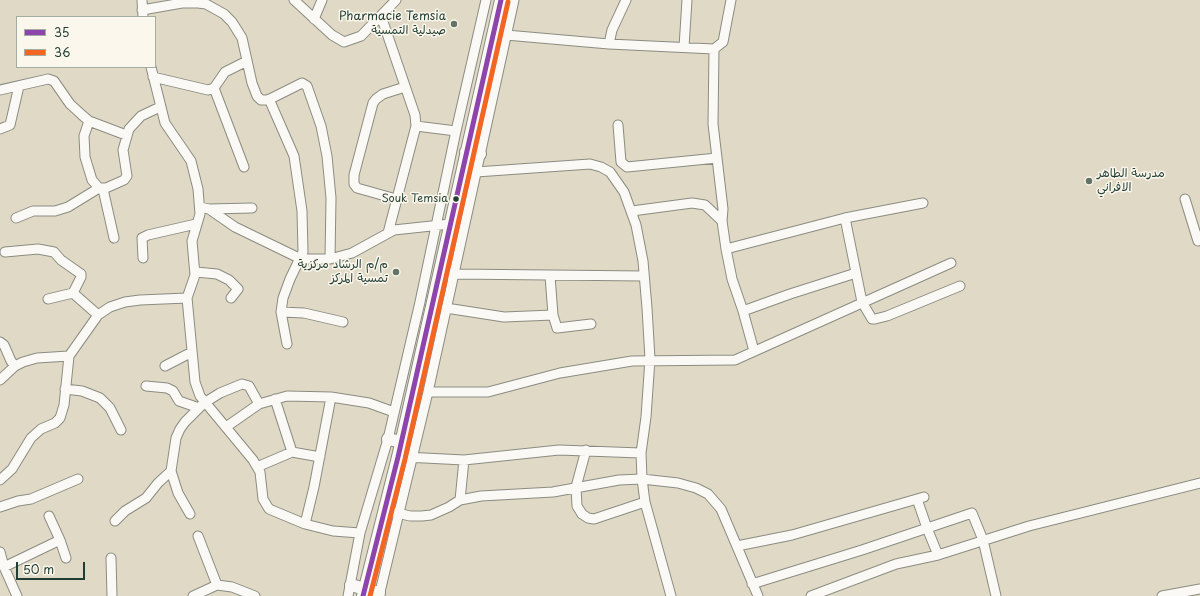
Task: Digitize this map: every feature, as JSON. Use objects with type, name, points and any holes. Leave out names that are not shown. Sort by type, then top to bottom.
[{"type":"main road","points":[[364,593],[402,442],[501,0]]},
{"type":"main road","points":[[494,33],[506,35]]},
{"type":"main road","points":[[466,152],[480,154]]},
{"type":"main road","points":[[440,273],[454,274]]},
{"type":"main road","points":[[388,439],[402,442]]},
{"type":"main road","points":[[349,591],[379,594]]},
{"type":"street","points":[[142,0],[143,14],[190,3],[202,4],[214,8],[224,14],[238,30],[242,38],[257,96],[261,100],[269,99],[302,83],[307,86],[323,133],[328,156],[331,198],[330,259]]},
{"type":"street","points":[[294,0],[336,39],[344,42],[361,36],[396,0]]},
{"type":"street","points":[[314,19],[322,0]]},
{"type":"street","points":[[349,591],[360,533],[388,439],[420,302],[486,0]]},
{"type":"street","points":[[379,594],[428,392],[514,0]]},
{"type":"street","points":[[609,44],[612,30],[626,0]]},
{"type":"street","points":[[684,47],[687,0]]},
{"type":"street","points":[[506,35],[609,44],[714,49],[723,42],[731,0]]},
{"type":"street","points":[[382,16],[405,86],[416,126],[388,232]]},
{"type":"street","points":[[714,49],[713,124],[723,210],[722,221],[732,279],[754,352]]},
{"type":"street","points":[[153,77],[208,90],[214,88],[225,72],[247,61]]},
{"type":"street","points":[[151,68],[160,107],[169,130],[191,161],[204,208],[235,227],[301,258],[330,259],[352,252],[388,232],[404,228],[450,224]]},
{"type":"street","points":[[0,90],[48,79],[54,81],[70,104],[89,121],[126,135]]},
{"type":"street","points":[[0,129],[10,125],[18,86]]},
{"type":"street","points":[[396,199],[357,188],[354,184],[354,174],[373,103],[380,96],[405,86]]},
{"type":"street","points":[[214,88],[244,167]]},
{"type":"street","points":[[269,99],[284,129],[297,169],[304,234],[304,248],[301,258],[290,279],[283,298],[281,312],[287,344]]},
{"type":"street","points":[[16,218],[33,211],[55,212],[68,207],[101,189],[121,182],[126,178],[123,150],[126,135],[132,125],[141,116],[160,107]]},
{"type":"street","points":[[89,121],[84,136],[85,157],[92,180],[101,189],[114,238]]},
{"type":"street","points":[[618,124],[621,162],[627,167],[717,158]]},
{"type":"street","points":[[416,126],[456,132]]},
{"type":"street","points":[[476,172],[579,164],[601,167],[618,181],[632,211],[644,276],[650,359],[646,417],[641,453],[642,479],[645,502],[671,596]]},
{"type":"street","points":[[1185,198],[1198,241]]},
{"type":"street","points":[[632,211],[701,203],[710,208],[722,221]]},
{"type":"street","points":[[726,249],[844,218],[922,203]]},
{"type":"street","points":[[204,208],[252,208]]},
{"type":"street","points":[[201,406],[196,388],[187,298],[196,272],[192,241],[196,224],[204,208]]},
{"type":"street","points":[[844,218],[862,302],[872,319],[882,318],[960,286]]},
{"type":"street","points":[[143,258],[142,238],[148,235],[196,224]]},
{"type":"street","points":[[5,252],[38,249],[54,252],[61,260],[80,274],[81,277],[73,292],[48,299]]},
{"type":"street","points":[[428,392],[488,392],[560,373],[632,360],[735,360],[951,263]]},
{"type":"street","points":[[196,272],[217,274],[229,280],[238,289],[232,298]]},
{"type":"street","points":[[743,312],[790,294],[856,272]]},
{"type":"street","points":[[454,274],[644,276]]},
{"type":"street","points":[[550,276],[553,315],[557,328],[590,324]]},
{"type":"street","points":[[73,292],[98,315]]},
{"type":"street","points":[[0,480],[12,469],[31,438],[41,429],[57,422],[63,409],[69,356],[98,315],[125,302],[146,299],[187,298]]},
{"type":"street","points":[[446,308],[504,317],[553,315]]},
{"type":"street","points":[[281,312],[304,314],[343,322]]},
{"type":"street","points":[[0,342],[4,344],[11,361],[15,366]]},
{"type":"street","points":[[165,366],[192,352]]},
{"type":"street","points":[[0,380],[15,366],[37,358],[69,356]]},
{"type":"street","points":[[190,514],[178,493],[172,471],[176,438],[185,422],[201,406],[220,393],[242,384],[249,386],[259,404]]},
{"type":"street","points":[[146,386],[167,388],[173,392],[179,400],[201,406],[226,426],[246,450],[260,472],[263,499],[269,509],[305,524],[333,531],[360,533]]},
{"type":"street","points":[[65,389],[82,391],[100,398],[110,408],[121,430]]},
{"type":"street","points":[[226,426],[259,404],[275,398],[287,396],[331,397],[369,403],[394,412]]},
{"type":"street","points":[[305,524],[320,457],[331,397]]},
{"type":"street","points":[[275,398],[292,452]]},
{"type":"street","points":[[398,457],[464,460],[559,450],[641,453]]},
{"type":"street","points":[[586,450],[576,487],[577,506],[588,518],[594,519],[645,502]]},
{"type":"street","points":[[257,467],[292,452],[320,457]]},
{"type":"street","points":[[460,500],[464,460]]},
{"type":"street","points":[[115,521],[125,511],[146,498],[158,483],[172,471]]},
{"type":"street","points":[[0,507],[18,501],[31,499],[78,478]]},
{"type":"street","points":[[385,510],[410,516],[431,515],[460,500],[481,496],[553,492],[619,480],[642,479],[678,483],[696,488],[708,494],[721,509],[758,596]]},
{"type":"street","points":[[811,596],[896,564],[938,555],[983,540],[1200,483]]},
{"type":"street","points":[[737,546],[792,535],[921,498],[927,528],[938,555]]},
{"type":"street","points":[[752,584],[862,550],[972,513],[983,540],[996,596]]},
{"type":"street","points":[[50,516],[66,558]]},
{"type":"street","points":[[198,536],[217,585],[231,592],[255,596]]},
{"type":"street","points":[[4,567],[60,540]]},
{"type":"street","points":[[0,552],[4,567],[17,596]]},
{"type":"street","points":[[111,558],[112,596]]},
{"type":"street","points":[[193,596],[217,585]]},
{"type":"street","points":[[1162,596],[1200,589]]},
{"type":"transit line","name":"35","points":[[363,596],[398,457],[501,0]]},
{"type":"transit line","name":"36","points":[[370,596],[405,459],[508,2]]},
{"type":"place","name":"Pharmacie Temsia صيدلية التمسية","points":[[454,24]]},
{"type":"place","name":"مدرسة الطاهر الافراني","points":[[1089,181]]},
{"type":"place","name":"Souk Temsia","points":[[456,199]]},
{"type":"place","name":"م/م الرشاد مركزية تمسية المركز","points":[[396,272]]}]
